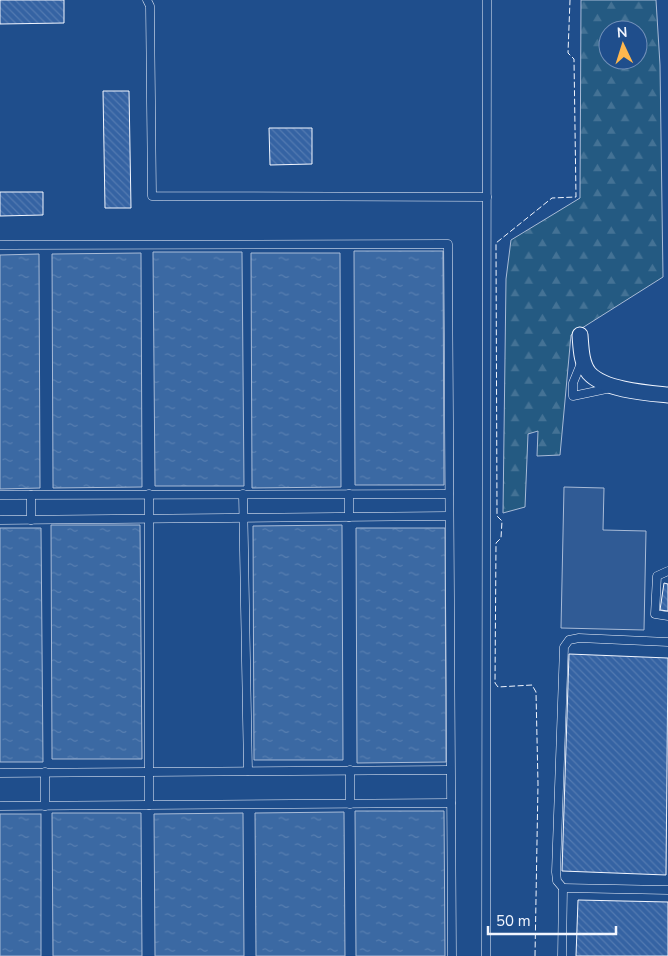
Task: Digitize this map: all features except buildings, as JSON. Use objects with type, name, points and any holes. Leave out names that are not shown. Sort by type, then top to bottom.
[{"type":"street","points":[[580,335],[582,359],[589,373],[604,384],[664,395]]},
{"type":"lane","points":[[147,0],[150,6],[152,196],[487,197]]},
{"type":"lane","points":[[486,956],[487,0]]},
{"type":"lane","points":[[0,246],[448,244],[452,956]]},
{"type":"lane","points":[[582,359],[572,383],[573,396],[617,387]]},
{"type":"lane","points":[[148,805],[149,494]]},
{"type":"lane","points":[[242,494],[248,771]]},
{"type":"lane","points":[[348,517],[349,494]]},
{"type":"lane","points":[[0,495],[449,494]]},
{"type":"lane","points":[[31,520],[32,495]]},
{"type":"lane","points":[[0,520],[449,516]]},
{"type":"lane","points":[[668,571],[657,576],[655,614],[668,616]]},
{"type":"lane","points":[[562,956],[563,888],[557,881],[556,872],[564,647],[569,640],[579,638],[668,642]]},
{"type":"lane","points":[[350,770],[350,804]]},
{"type":"lane","points":[[0,773],[450,770]]},
{"type":"lane","points":[[45,772],[46,806]]},
{"type":"lane","points":[[0,806],[451,803]]},
{"type":"lane","points":[[563,888],[668,890]]},
{"type":"green space","points":[[581,0],[656,0],[660,65],[663,277],[571,335],[560,455],[537,456],[538,431],[528,434],[525,507],[503,513],[506,279],[511,240],[580,198]]},
{"type":"shaded area","points":[[564,487],[604,488],[603,530],[646,531],[644,630],[561,628]]},
{"type":"water","points":[[354,251],[443,251],[444,485],[355,485]]},
{"type":"water","points":[[153,252],[242,252],[244,486],[155,486]]},
{"type":"water","points":[[141,253],[142,487],[53,488],[52,254]]},
{"type":"water","points":[[251,253],[340,253],[341,487],[252,488]]},
{"type":"water","points":[[39,254],[40,488],[0,489],[0,255]]},
{"type":"water","points":[[51,525],[140,525],[142,759],[52,759]]},
{"type":"water","points":[[342,525],[343,760],[254,760],[253,526]]},
{"type":"water","points":[[0,528],[41,528],[43,762],[0,762]]},
{"type":"water","points":[[356,528],[445,528],[446,762],[357,763]]},
{"type":"water","points":[[355,811],[444,811],[445,956],[356,956]]},
{"type":"water","points":[[344,812],[345,956],[256,956],[255,813]]},
{"type":"water","points":[[52,813],[141,813],[142,956],[53,956]]},
{"type":"water","points":[[243,813],[244,956],[155,956],[154,814]]},
{"type":"water","points":[[0,814],[41,814],[41,956],[0,956]]},
{"type":"fence","points":[[535,956],[538,784],[536,692],[532,685],[498,687],[495,683],[496,543],[501,538],[502,521],[497,516],[496,243],[552,198],[576,197],[574,59],[568,53],[570,0]]}]
